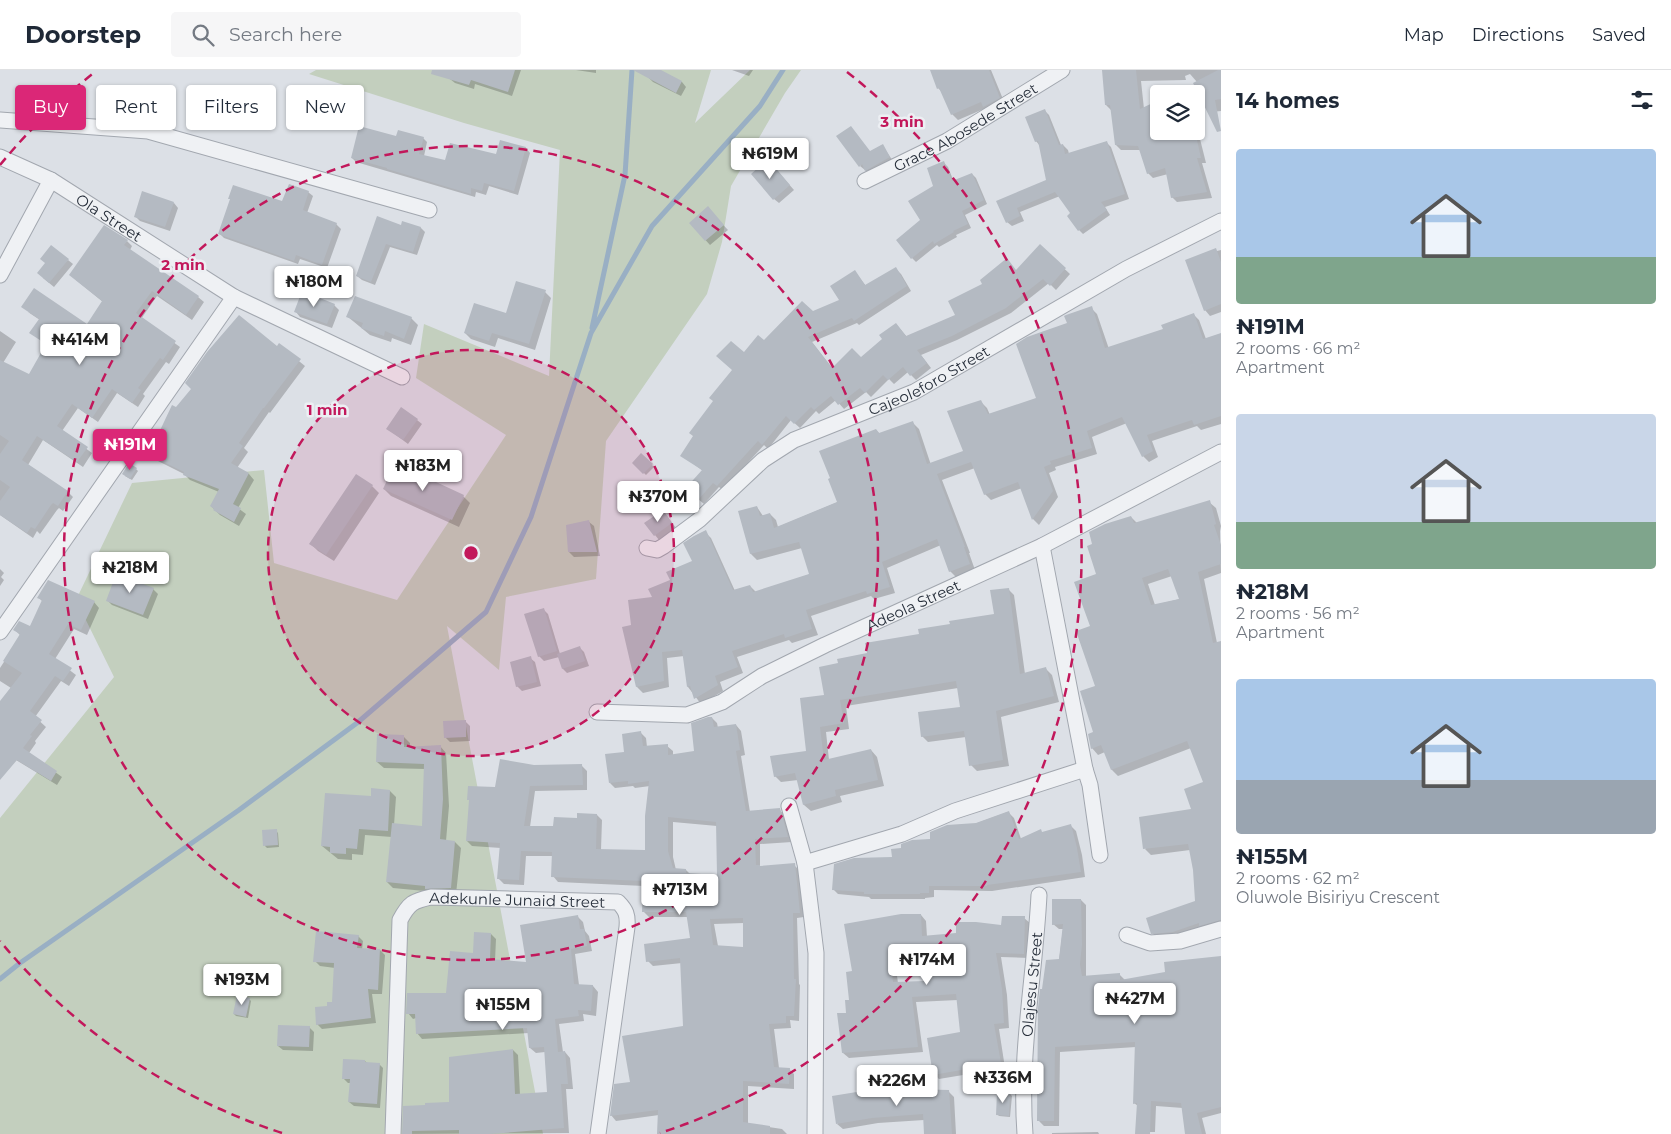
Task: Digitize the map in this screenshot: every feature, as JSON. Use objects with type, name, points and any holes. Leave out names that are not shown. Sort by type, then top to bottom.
[{"type":"street","name":"Grace Abosede Street","points":[[865,181],[947,140],[1062,70]]},
{"type":"street","points":[[0,120],[148,131],[428,210]]},
{"type":"street","name":"Ola Street","points":[[0,157],[51,180],[234,297],[402,377]]},
{"type":"street","points":[[0,275],[51,180]]},
{"type":"street","name":"Cajeoleforo Street","points":[[647,548],[657,550],[664,546],[699,520],[763,460],[794,440],[914,392],[1126,269],[1221,221]]},
{"type":"street","points":[[0,632],[234,297]]},
{"type":"street","name":"Adeola Street","points":[[597,712],[687,714],[722,702],[762,676],[825,645],[1042,546],[1221,452]]},
{"type":"street","points":[[1042,546],[1085,769],[1090,785],[1100,855]]},
{"type":"street","points":[[805,863],[902,834],[955,810],[1085,769]]},
{"type":"street","points":[[789,806],[805,863],[816,953],[815,1134]]},
{"type":"street","name":"Olajesu Street","points":[[1025,1134],[1024,1087],[1028,1013],[1038,925],[1039,895]]},
{"type":"street","name":"Adekunle Junaid Street","points":[[394,1134],[400,920],[406,908],[416,901],[432,897],[618,902],[625,908],[628,917],[627,927],[598,1134]]},
{"type":"street","points":[[1128,935],[1150,943],[1180,941],[1221,929]]},
{"type":"green space","points":[[316,70],[711,70],[695,123],[750,70],[801,70],[785,93],[731,186],[722,242],[707,294],[606,441],[596,579],[506,597],[499,670],[447,626],[543,1134],[0,1134],[0,818],[114,677],[76,600],[132,483],[264,470],[274,563],[397,600],[506,435],[416,378],[424,324],[549,376],[560,150],[464,123],[364,91],[364,85],[344,85],[309,74]]},
{"type":"building","points":[[432,70],[515,70],[508,92],[471,80],[469,85],[431,74]]},
{"type":"building","points":[[633,70],[661,70],[682,81],[676,93]]},
{"type":"building","points":[[930,70],[989,70],[1000,98],[983,107],[981,102],[951,115],[939,88],[937,89]]},
{"type":"building","points":[[1102,70],[1136,70],[1140,109],[1150,104],[1150,140],[1197,140],[1201,158],[1197,158],[1207,192],[1171,198],[1165,168],[1147,174],[1138,146],[1115,145],[1110,105],[1105,105]]},
{"type":"building","points":[[1221,70],[1221,99],[1215,100],[1221,131],[1217,132],[1205,108],[1205,85],[1194,85],[1193,83]]},
{"type":"building","points":[[1045,109],[1059,145],[1063,144],[1065,154],[1107,141],[1125,194],[1101,202],[1107,210],[1078,231],[1067,216],[1070,213],[1055,192],[1017,208],[1020,216],[1006,223],[996,201],[1046,180],[1038,141],[1035,142],[1025,117]]},
{"type":"building","points":[[851,126],[870,151],[883,144],[890,157],[865,171],[862,164],[859,167],[836,136]]},
{"type":"building","points":[[364,127],[396,136],[398,130],[424,137],[419,154],[445,160],[450,143],[496,154],[500,140],[526,147],[514,191],[484,183],[482,191],[471,188],[471,194],[351,158],[358,130],[364,130]]},
{"type":"building","points":[[768,159],[790,185],[773,200],[751,174]]},
{"type":"building","points":[[944,161],[952,181],[972,173],[984,200],[962,211],[968,224],[953,231],[934,244],[933,241],[911,259],[896,240],[920,220],[908,201],[933,186],[927,168]]},
{"type":"building","points":[[289,184],[309,191],[303,210],[337,223],[322,265],[296,255],[294,261],[218,234],[233,185],[282,201]]},
{"type":"building","points":[[142,191],[174,202],[165,227],[134,217]]},
{"type":"building","points":[[708,206],[724,225],[705,241],[689,223]]},
{"type":"building","points":[[377,216],[401,225],[402,221],[421,227],[413,252],[386,244],[371,282],[356,276]]},
{"type":"building","points":[[104,225],[128,240],[124,245],[199,296],[186,315],[152,291],[136,313],[176,341],[163,360],[160,358],[138,388],[141,390],[132,403],[112,389],[92,418],[72,404],[57,426],[88,447],[77,462],[37,436],[22,460],[68,491],[58,506],[53,503],[35,529],[31,527],[27,533],[0,515],[0,501],[10,487],[0,480],[0,454],[9,441],[0,435],[0,360],[29,374],[46,344],[29,333],[39,319],[21,307],[34,288],[87,324],[102,301],[69,275]]},
{"type":"building","points":[[1040,244],[1066,268],[1050,286],[1043,279],[1006,308],[952,336],[917,350],[927,363],[910,376],[903,367],[888,380],[883,375],[865,393],[860,388],[838,405],[831,396],[814,410],[811,407],[794,424],[786,416],[762,445],[758,441],[717,486],[713,483],[698,500],[685,489],[702,470],[680,456],[693,436],[689,433],[713,401],[709,398],[732,370],[716,356],[731,341],[744,352],[758,335],[764,340],[802,301],[813,311],[839,300],[830,286],[855,270],[865,285],[896,267],[907,286],[854,321],[852,318],[808,337],[832,368],[852,348],[861,357],[882,339],[879,335],[896,323],[906,336],[955,315],[948,301],[982,284],[980,280],[1007,258],[1016,270]]},
{"type":"building","points":[[51,245],[69,259],[49,283],[37,273],[45,263],[40,259]]},
{"type":"building","points":[[1216,248],[1221,262],[1221,304],[1204,311],[1185,260]]},
{"type":"building","points":[[516,281],[546,290],[529,344],[492,333],[489,341],[464,333],[474,303],[506,313]]},
{"type":"building","points":[[302,291],[335,304],[327,324],[294,312]]},
{"type":"building","points":[[355,296],[412,317],[404,339],[385,331],[384,336],[361,328],[363,323],[346,317]]},
{"type":"building","points":[[1092,306],[1105,348],[1163,329],[1161,325],[1194,313],[1203,339],[1221,333],[1221,416],[1194,425],[1192,420],[1147,435],[1153,451],[1142,457],[1122,417],[1087,431],[1092,448],[1050,461],[1051,464],[1044,467],[1053,491],[1032,520],[1018,482],[984,495],[971,462],[937,474],[970,564],[949,572],[937,539],[882,562],[890,587],[867,594],[866,591],[806,610],[812,629],[785,638],[784,634],[732,651],[738,667],[715,676],[718,685],[694,699],[690,686],[687,687],[682,650],[662,652],[664,681],[636,687],[622,627],[631,625],[628,600],[652,597],[648,589],[670,580],[666,572],[692,561],[683,543],[706,530],[733,590],[750,585],[753,592],[809,574],[799,542],[750,554],[738,511],[757,506],[760,516],[770,513],[774,528],[837,502],[819,451],[876,429],[879,433],[913,421],[927,464],[963,451],[947,411],[981,400],[988,414],[1036,398],[1016,344],[1027,337],[1067,323],[1064,316]]},
{"type":"building","points":[[239,315],[277,346],[279,343],[301,359],[239,443],[243,446],[231,463],[249,473],[233,504],[241,508],[234,522],[213,510],[210,506],[219,489],[183,475],[184,472],[139,450],[147,438],[155,441],[172,405],[176,407],[191,389],[185,383],[207,352]]},
{"type":"building","points":[[401,407],[418,419],[403,440],[386,429]]},
{"type":"building","points":[[641,453],[653,464],[643,474],[632,463]]},
{"type":"building","points":[[129,463],[137,468],[130,479],[122,474]]},
{"type":"building","points":[[395,463],[464,495],[452,520],[383,489]]},
{"type":"building","points":[[356,474],[373,485],[326,555],[309,544]]},
{"type":"building","points":[[1210,500],[1216,524],[1214,525],[1221,545],[1221,564],[1198,572],[1213,643],[1221,641],[1221,920],[1199,926],[1199,923],[1173,932],[1151,934],[1146,918],[1195,901],[1193,870],[1188,844],[1143,849],[1139,817],[1191,809],[1184,789],[1203,782],[1187,741],[1111,770],[1101,745],[1091,749],[1088,734],[1093,732],[1080,691],[1095,686],[1076,631],[1090,626],[1074,582],[1096,574],[1087,546],[1092,544],[1089,532],[1105,524],[1131,516],[1134,523]],"holes":[[[1168,569],[1179,599],[1151,605],[1142,578]]]},
{"type":"building","points":[[663,510],[672,523],[654,536],[644,523]]},
{"type":"building","points":[[589,520],[597,552],[568,552],[566,525]]},
{"type":"building","points":[[116,574],[154,588],[143,615],[106,601]]},
{"type":"building","points":[[48,580],[95,601],[81,630],[68,624],[49,654],[72,668],[63,681],[55,676],[30,711],[42,720],[30,735],[32,736],[23,748],[57,771],[51,781],[17,760],[0,780],[0,701],[22,673],[3,661],[20,634],[13,630],[19,621],[30,626],[42,600],[37,598]]},
{"type":"building","points":[[1009,588],[1020,674],[1046,667],[1054,696],[996,711],[1003,760],[969,766],[964,731],[921,737],[918,712],[960,707],[956,681],[840,700],[844,723],[820,727],[824,760],[871,749],[878,780],[835,790],[836,796],[803,805],[795,773],[774,777],[770,756],[806,751],[800,698],[824,695],[819,667],[838,663],[837,659],[867,653],[865,643],[919,634],[918,629],[950,624],[949,621],[994,614],[990,590]]},
{"type":"building","points":[[544,608],[557,651],[538,657],[524,614]]},
{"type":"building","points":[[580,646],[585,661],[562,669],[557,654]]},
{"type":"building","points":[[531,656],[537,682],[516,687],[510,662]]},
{"type":"building","points":[[712,717],[714,727],[736,724],[740,750],[736,751],[746,811],[780,808],[788,837],[755,839],[756,865],[795,863],[800,913],[793,913],[794,979],[796,979],[794,1016],[786,1016],[786,1023],[769,1024],[774,1067],[790,1068],[789,1084],[743,1081],[743,1122],[770,1126],[770,1134],[657,1134],[658,1110],[610,1116],[614,1084],[630,1082],[622,1036],[683,1026],[680,958],[646,962],[644,944],[690,938],[686,912],[642,912],[643,881],[551,877],[552,852],[521,851],[519,880],[497,879],[500,843],[466,841],[469,800],[467,800],[468,786],[495,787],[500,759],[534,765],[582,764],[583,785],[530,786],[524,826],[553,826],[554,817],[577,818],[577,813],[597,814],[596,849],[645,850],[645,816],[649,781],[628,784],[628,781],[609,783],[605,754],[624,752],[622,734],[641,731],[643,746],[668,744],[668,755],[694,751],[691,723]],"holes":[[[668,817],[716,822],[717,875],[686,873],[686,869],[673,868],[668,851]],[[743,918],[743,947],[713,945],[710,919]]]},
{"type":"building","points":[[466,720],[466,737],[444,738],[443,721]]},
{"type":"building","points":[[377,734],[404,735],[404,747],[441,745],[443,799],[440,839],[455,841],[451,888],[425,889],[425,886],[386,882],[392,823],[422,826],[424,764],[376,762]]},
{"type":"building","points":[[371,788],[390,790],[388,831],[359,829],[357,849],[346,848],[346,854],[330,853],[330,847],[321,846],[325,793],[371,796]]},
{"type":"building","points":[[1009,811],[1019,839],[1041,829],[1042,832],[1071,824],[1081,872],[987,886],[929,886],[929,893],[920,894],[864,894],[864,892],[832,890],[834,864],[854,858],[892,857],[891,849],[901,848],[901,844],[912,840],[930,839],[930,832],[947,825],[976,823]]},
{"type":"building","points":[[277,829],[278,845],[263,846],[262,830]]},
{"type":"building","points":[[1052,899],[1081,899],[1082,945],[1080,964],[1082,976],[1120,973],[1120,980],[1165,972],[1164,962],[1221,956],[1221,1107],[1197,1113],[1202,1134],[1185,1134],[1181,1103],[1151,1101],[1150,1134],[1135,1134],[1137,1103],[1133,1104],[1135,1042],[1055,1047],[1054,1121],[1037,1121],[1038,1008],[1040,989],[1042,989],[1046,960],[1059,959],[1063,924],[1052,925]]},
{"type":"building","points":[[901,914],[921,914],[922,936],[956,933],[956,922],[1001,925],[1002,916],[1025,916],[1024,954],[996,953],[1002,989],[1004,1023],[994,1024],[1001,1063],[933,1075],[927,1038],[960,1032],[956,994],[912,997],[918,1047],[842,1053],[837,1013],[846,1013],[845,1000],[849,1000],[846,972],[852,971],[844,924]],"holes":[[[924,954],[925,981],[893,982],[890,956]]]},
{"type":"building","points":[[578,915],[580,929],[584,929],[587,946],[571,949],[574,984],[593,985],[591,1011],[578,1010],[579,1016],[555,1019],[558,1052],[565,1051],[568,1084],[561,1084],[564,1128],[490,1134],[459,1134],[459,1130],[412,1131],[412,1134],[402,1134],[403,1106],[449,1102],[449,1057],[513,1049],[515,1094],[547,1092],[544,1047],[529,1048],[527,1028],[416,1034],[415,1014],[406,1014],[407,993],[446,993],[450,951],[473,953],[474,932],[491,933],[490,959],[526,962],[520,925]]},
{"type":"building","points":[[316,931],[359,935],[357,948],[380,949],[378,990],[368,989],[371,1018],[316,1025],[315,1007],[327,1006],[327,1002],[332,1002],[334,963],[313,962]]},
{"type":"building","points":[[237,995],[250,998],[246,1017],[233,1014]]},
{"type":"building","points":[[278,1025],[310,1026],[309,1047],[277,1046]]},
{"type":"building","points":[[343,1059],[380,1063],[377,1104],[348,1102],[350,1079],[342,1079]]},
{"type":"building","points":[[898,1086],[898,1088],[907,1089],[949,1090],[952,1134],[924,1134],[923,1114],[872,1118],[836,1124],[832,1096]]},
{"type":"building","points":[[997,1092],[1010,1092],[1009,1116],[996,1115]]},
{"type":"waterway","points":[[592,328],[625,175],[632,70]]},
{"type":"waterway","points":[[0,979],[20,963],[239,810],[357,723],[486,612],[531,517],[591,333],[652,226],[760,106],[783,70]]}]
